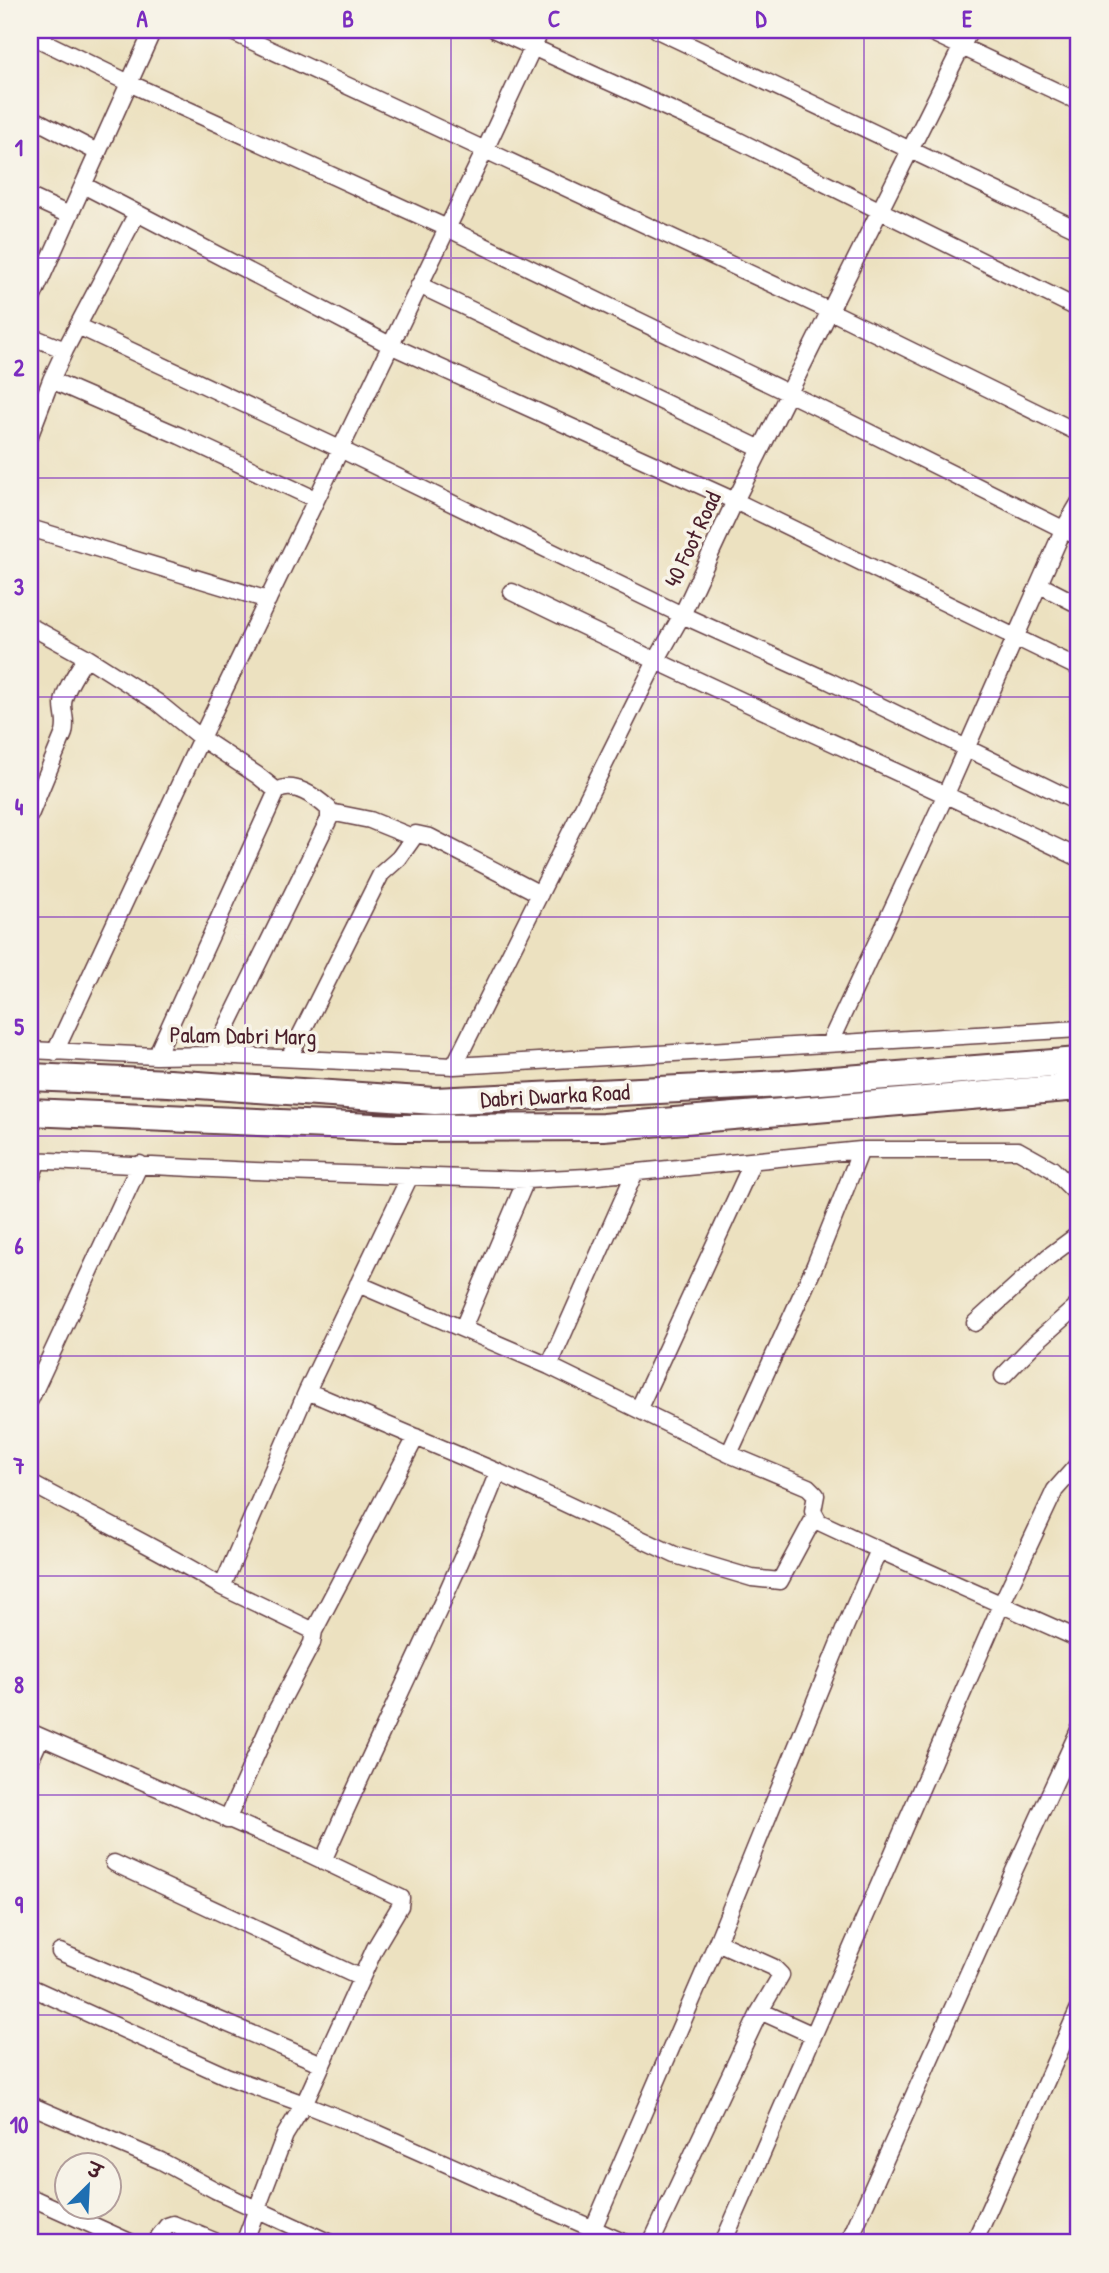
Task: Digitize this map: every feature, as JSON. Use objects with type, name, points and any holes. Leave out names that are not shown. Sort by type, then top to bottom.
[{"type":"main road","name":"Dabri Dwarka Road","points":[[30,1077],[169,1083],[435,1101],[782,1084],[1079,1061]]},
{"type":"main road","name":"Dabri Dwarka Road","points":[[30,1112],[397,1128],[603,1127],[1079,1087]]},
{"type":"street","points":[[228,30],[830,311],[1079,433]]},
{"type":"street","points":[[495,30],[733,138],[1079,309]]},
{"type":"street","points":[[55,1052],[201,738],[541,30]]},
{"type":"street","points":[[657,30],[1079,230]]},
{"type":"street","points":[[926,30],[1079,102]]},
{"type":"street","name":"40 Foot Road","points":[[454,1066],[656,661],[682,615],[735,501],[970,30]]},
{"type":"street","points":[[30,303],[129,83],[146,32]]},
{"type":"street","points":[[30,34],[129,83],[447,228],[1079,537]]},
{"type":"street","points":[[30,117],[97,152]]},
{"type":"street","points":[[83,185],[390,345],[735,501],[1079,668]]},
{"type":"street","points":[[30,197],[69,215]]},
{"type":"street","points":[[30,435],[65,350],[137,213]]},
{"type":"street","points":[[419,285],[761,449]]},
{"type":"street","points":[[78,326],[340,449],[682,615],[829,681],[1079,803]]},
{"type":"street","points":[[30,336],[65,350]]},
{"type":"street","points":[[51,380],[315,499]]},
{"type":"street","points":[[830,1042],[946,793],[1063,530],[1079,503]]},
{"type":"street","points":[[30,528],[268,600]]},
{"type":"street","points":[[1040,585],[1079,605]]},
{"type":"street","points":[[512,592],[946,793],[1079,858]]},
{"type":"street","points":[[30,628],[86,657],[157,702],[201,738],[277,791]]},
{"type":"street","points":[[30,815],[64,733],[67,721],[63,704],[86,657]]},
{"type":"street","points":[[156,1056],[277,791],[287,786],[295,788],[321,802],[330,812],[370,820],[412,837]]},
{"type":"street","points":[[213,1055],[329,819],[330,812]]},
{"type":"street","points":[[289,1058],[382,873],[399,858],[412,837],[419,834],[430,837],[540,894]]},
{"type":"street","name":"Palam Dabri Marg","points":[[30,1050],[454,1066],[1079,1028]]},
{"type":"street","points":[[729,1454],[815,1265],[861,1150]]},
{"type":"street","points":[[30,1181],[34,1160],[526,1180],[861,1150],[1018,1150],[1052,1169],[1079,1195]]},
{"type":"street","points":[[639,1409],[753,1161]]},
{"type":"street","points":[[30,1400],[140,1164]]},
{"type":"street","points":[[549,1366],[635,1172]]},
{"type":"street","points":[[222,1587],[307,1391],[410,1176]]},
{"type":"street","points":[[463,1328],[526,1180]]},
{"type":"street","points":[[975,1323],[1048,1257],[1079,1234]]},
{"type":"street","points":[[307,1391],[498,1472],[675,1555],[768,1581],[780,1581],[814,1518],[816,1494],[813,1490],[729,1454],[549,1366],[358,1284]]},
{"type":"street","points":[[1003,1376],[1079,1304]]},
{"type":"street","points":[[227,1820],[274,1715],[312,1643],[314,1631],[416,1437]]},
{"type":"street","points":[[723,2243],[1001,1605],[1055,1490],[1079,1463]]},
{"type":"street","points":[[323,1861],[419,1650],[449,1591],[498,1472]]},
{"type":"street","points":[[30,1483],[181,1562],[222,1587],[314,1631]]},
{"type":"street","points":[[814,1518],[879,1550],[1079,1639]]},
{"type":"street","points":[[590,2237],[717,1942],[840,1638],[879,1550]]},
{"type":"street","points":[[848,2243],[1079,1730]]},
{"type":"street","points":[[30,1760],[35,1735],[401,1898],[400,1906],[360,1978],[304,2104],[285,2135],[244,2243]]},
{"type":"street","points":[[114,1863],[360,1978]]},
{"type":"street","points":[[651,2243],[760,2011],[781,1975],[779,1970],[717,1942]]},
{"type":"street","points":[[60,1952],[322,2064]]},
{"type":"street","points":[[30,1987],[226,2076],[388,2138],[590,2237],[625,2243]]},
{"type":"street","points":[[974,2243],[1079,2008]]},
{"type":"street","points":[[760,2011],[813,2035]]},
{"type":"street","points":[[30,2105],[161,2161],[215,2190],[330,2243]]},
{"type":"street","points":[[30,2197],[132,2243]]},
{"type":"street","points":[[154,2243],[167,2226],[173,2224],[219,2243]]},
{"type":"tunnel","points":[[169,1083],[169,1118]]}]
